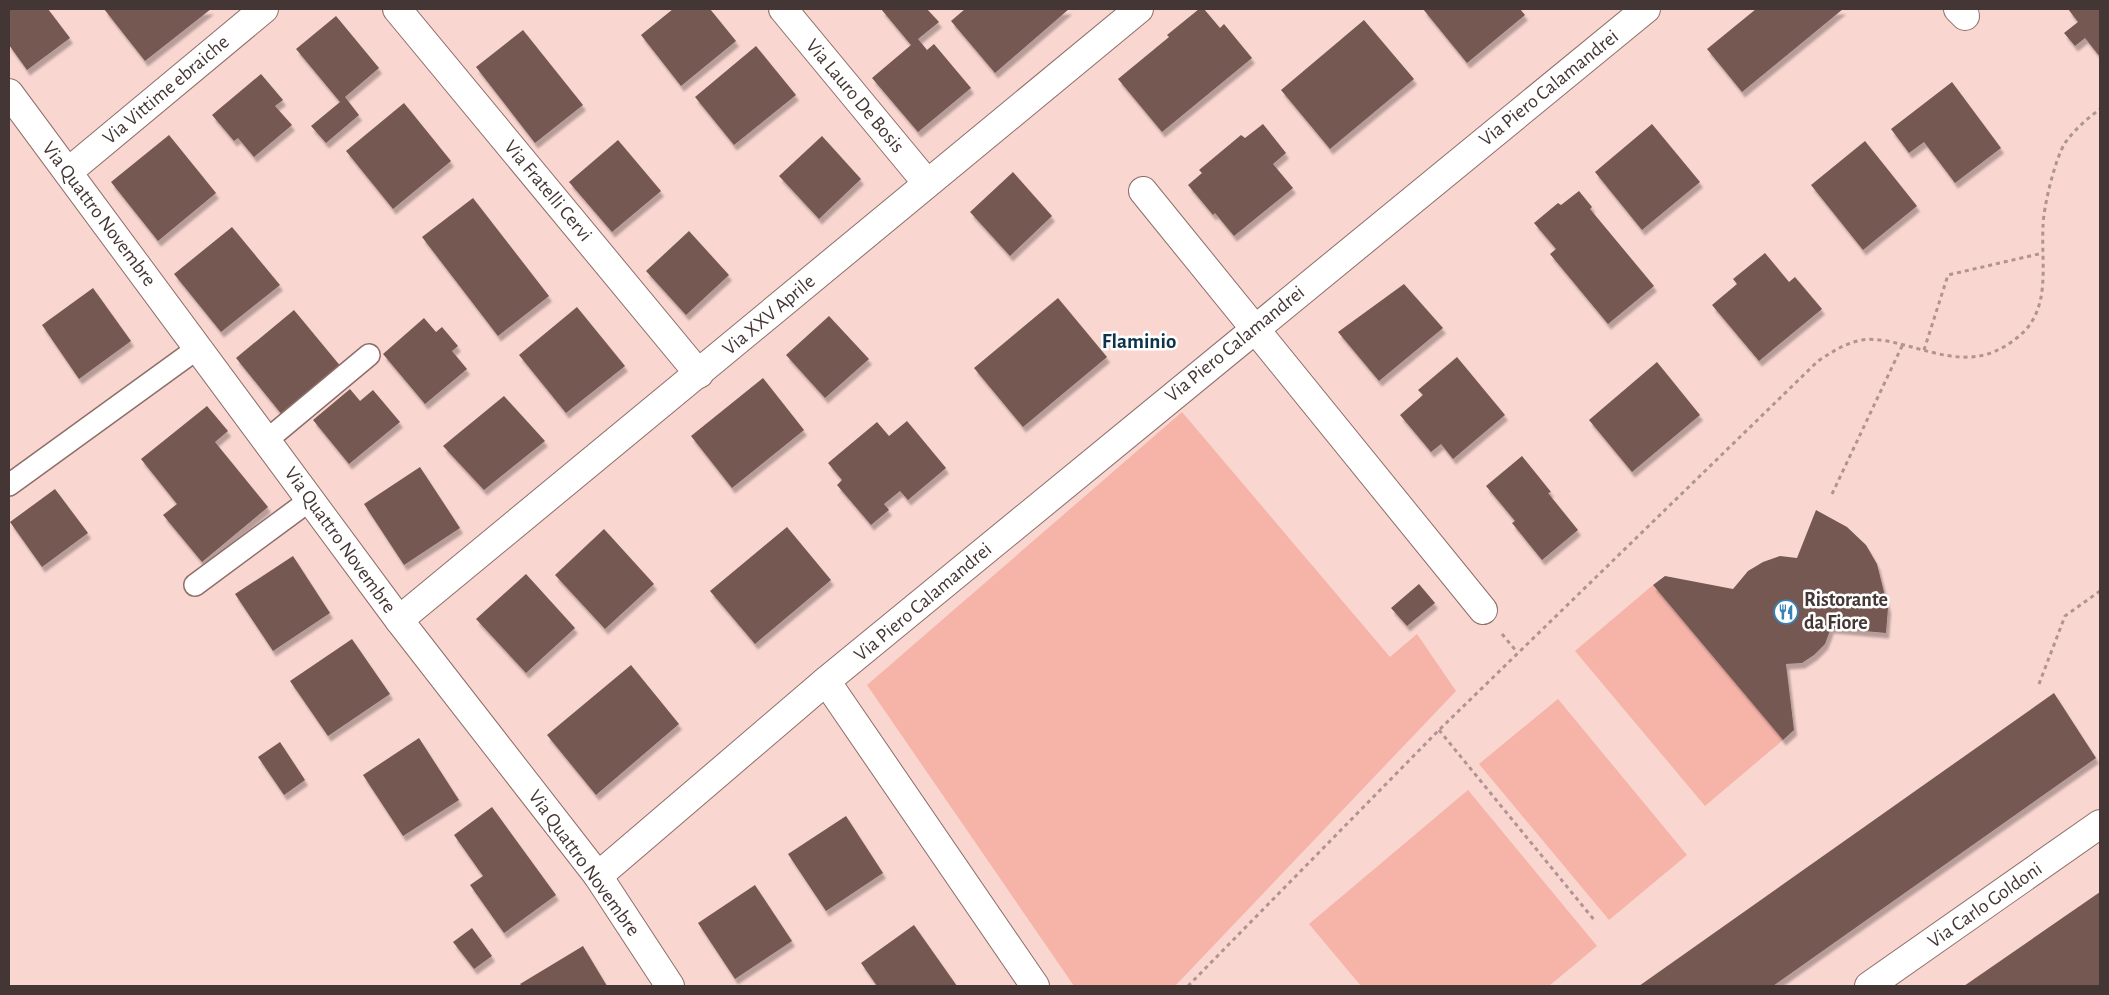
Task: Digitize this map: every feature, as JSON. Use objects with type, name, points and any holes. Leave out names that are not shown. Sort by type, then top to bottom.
[{"type":"street","name":"Via Vittime ebraiche","points":[[68,172],[264,9]]},
{"type":"street","name":"Via Fratelli Cervi","points":[[397,9],[698,374]]},
{"type":"street","name":"Via Lauro De Bosis","points":[[783,9],[927,183]]},
{"type":"street","name":"Via XXV Aprile","points":[[400,620],[1139,9]]},
{"type":"street","name":"Via Piero Calamandrei","points":[[598,876],[826,681],[1254,328],[1646,9]]},
{"type":"street","name":"Via Quattro Novembre","points":[[9,93],[400,620],[598,876],[670,986]]},
{"type":"street","points":[[1143,191],[1483,610]]},
{"type":"street","points":[[826,681],[1034,986]]},
{"type":"street","name":"Via Carlo Goldoni","points":[[1869,986],[2100,824]]},
{"type":"lane","points":[[9,485],[198,348]]},
{"type":"lane","points":[[266,440],[369,355]]},
{"type":"lane","points":[[195,585],[310,500]]},
{"type":"path","points":[[1188,986],[1439,730],[1818,360],[1842,345],[1864,340],[1885,340],[1948,356],[1975,358],[1999,351],[2020,336],[2037,313],[2044,285],[2042,225],[2050,184],[2064,144],[2085,120],[2100,109]]},
{"type":"path","points":[[1924,350],[1948,275],[2043,253]]},
{"type":"path","points":[[1832,494],[1903,344]]},
{"type":"path","points":[[2039,684],[2065,616],[2100,591]]},
{"type":"path","points":[[1439,730],[1595,921]]},
{"type":"shaded area","points":[[1182,412],[1390,657],[1417,634],[1456,691],[1175,986],[1074,986],[867,685]]},
{"type":"shaded area","points":[[1653,585],[1783,740],[1705,806],[1575,651]]},
{"type":"shaded area","points":[[1558,699],[1687,855],[1609,920],[1479,764]]},
{"type":"shaded area","points":[[1468,790],[1597,946],[1549,986],[1361,986],[1309,924]]},
{"type":"building","points":[[9,9],[48,9],[70,38],[27,70],[9,45]]},
{"type":"building","points":[[104,9],[211,9],[145,61]]},
{"type":"building","points":[[673,9],[710,9],[736,41],[681,86],[641,35]]},
{"type":"building","points":[[881,9],[927,9],[939,22],[918,39],[927,50],[934,44],[971,88],[918,132],[872,78],[911,45]]},
{"type":"building","points":[[965,9],[1069,9],[995,73],[951,21]]},
{"type":"building","points":[[1199,9],[1204,9],[1220,28],[1224,24],[1252,58],[1162,132],[1118,79],[1169,37],[1167,35]]},
{"type":"building","points":[[1423,9],[1520,9],[1525,15],[1467,63]]},
{"type":"building","points":[[1756,9],[1843,9],[1742,92],[1707,49]]},
{"type":"building","points":[[2068,9],[2100,9],[2100,57],[2085,38],[2075,46],[2064,33],[2078,22]]},
{"type":"building","points":[[336,16],[379,68],[345,97],[359,115],[326,143],[311,126],[340,102],[296,49]]},
{"type":"building","points":[[1364,20],[1414,79],[1330,149],[1281,90]]},
{"type":"building","points":[[523,30],[583,105],[535,143],[476,67]]},
{"type":"building","points":[[756,46],[796,95],[734,145],[695,97]]},
{"type":"building","points":[[261,74],[283,100],[275,106],[292,125],[254,157],[238,138],[234,141],[212,115]]},
{"type":"building","points":[[1952,82],[2001,148],[1955,183],[1924,142],[1909,153],[1891,129]]},
{"type":"building","points":[[404,103],[451,161],[393,209],[346,151]]},
{"type":"building","points":[[1263,124],[1286,153],[1273,164],[1293,188],[1234,236],[1215,213],[1213,215],[1188,185],[1202,173],[1199,170],[1241,135],[1245,138]]},
{"type":"building","points":[[1652,124],[1700,182],[1642,230],[1595,172]]},
{"type":"building","points":[[169,135],[216,193],[158,241],[111,182]]},
{"type":"building","points":[[822,136],[861,179],[819,219],[779,176]]},
{"type":"building","points":[[618,140],[661,191],[612,232],[569,182]]},
{"type":"building","points":[[1865,141],[1917,206],[1863,250],[1811,185]]},
{"type":"building","points":[[1013,172],[1052,216],[1010,256],[970,212]]},
{"type":"building","points":[[1579,191],[1592,207],[1590,209],[1654,286],[1608,324],[1550,254],[1556,249],[1534,223],[1558,203],[1561,205]]},
{"type":"building","points":[[473,198],[549,296],[498,336],[422,237]]},
{"type":"building","points":[[232,227],[280,285],[221,332],[174,274]]},
{"type":"building","points":[[689,231],[729,275],[686,315],[646,271]]},
{"type":"building","points":[[1765,253],[1789,282],[1795,277],[1822,309],[1759,361],[1712,305],[1737,284],[1733,279]]},
{"type":"building","points":[[1404,284],[1443,328],[1379,381],[1338,332]]},
{"type":"building","points":[[93,288],[131,341],[79,379],[42,325]]},
{"type":"building","points":[[1058,298],[1107,357],[1023,427],[974,368]]},
{"type":"building","points":[[577,307],[625,366],[566,413],[519,355]]},
{"type":"building","points":[[294,310],[342,368],[283,416],[236,358]]},
{"type":"building","points":[[829,316],[869,359],[825,398],[786,355]]},
{"type":"building","points":[[424,318],[436,332],[442,327],[458,346],[452,351],[467,369],[425,404],[383,354]]},
{"type":"building","points":[[1457,357],[1505,415],[1453,459],[1441,444],[1431,452],[1400,415],[1423,395],[1418,390]]},
{"type":"building","points":[[1657,362],[1700,415],[1632,472],[1589,420]]},
{"type":"building","points":[[763,378],[804,430],[732,488],[691,436]]},
{"type":"building","points":[[350,389],[360,401],[373,390],[400,422],[349,464],[313,420]]},
{"type":"building","points":[[504,396],[545,441],[484,490],[443,446]]},
{"type":"building","points":[[207,406],[228,431],[215,442],[268,507],[202,562],[163,515],[177,504],[141,459]]},
{"type":"building","points":[[907,421],[946,468],[908,500],[900,491],[884,504],[889,510],[871,525],[837,485],[842,480],[828,463],[877,422],[889,436]]},
{"type":"building","points":[[1522,456],[1551,492],[1548,493],[1578,530],[1542,560],[1512,523],[1515,521],[1486,486]]},
{"type":"building","points":[[420,467],[460,528],[404,565],[364,504]]},
{"type":"building","points":[[55,489],[88,533],[42,567],[10,522]]},
{"type":"building","points":[[1816,510],[1847,527],[1866,545],[1877,564],[1888,608],[1886,633],[1831,628],[1825,644],[1814,655],[1802,663],[1786,664],[1794,730],[1783,740],[1653,585],[1665,576],[1733,589],[1748,571],[1763,562],[1780,556],[1797,558]]},
{"type":"building","points":[[787,527],[831,580],[755,644],[710,591]]},
{"type":"building","points":[[604,529],[654,584],[605,629],[555,575]]},
{"type":"building","points":[[293,556],[330,613],[273,651],[235,594]]},
{"type":"building","points":[[526,574],[575,628],[526,673],[476,619]]},
{"type":"building","points":[[1419,584],[1435,603],[1407,626],[1391,608]]},
{"type":"building","points":[[352,639],[390,694],[328,736],[290,681]]},
{"type":"building","points":[[631,665],[679,724],[596,795],[547,735]]},
{"type":"building","points":[[2054,693],[2096,758],[1773,986],[1639,986]]},
{"type":"building","points":[[419,738],[459,800],[403,836],[363,775]]},
{"type":"building","points":[[280,742],[305,780],[284,795],[258,757]]},
{"type":"building","points":[[492,807],[556,895],[504,933],[470,885],[483,876],[454,835]]},
{"type":"building","points":[[846,816],[883,873],[826,911],[788,854]]},
{"type":"building","points":[[755,885],[792,941],[735,979],[698,923]]},
{"type":"building","points":[[2100,892],[2100,986],[1964,986]]},
{"type":"building","points":[[914,925],[957,986],[877,986],[861,963]]},
{"type":"building","points":[[472,928],[492,956],[474,969],[453,942]]},
{"type":"building","points":[[583,946],[607,986],[522,986],[520,984]]},
{"type":"place","name":"Ristorante da Fiore","points":[[1786,612]]},
{"type":"district","name":"Flaminio","points":[[1139,341]]}]
